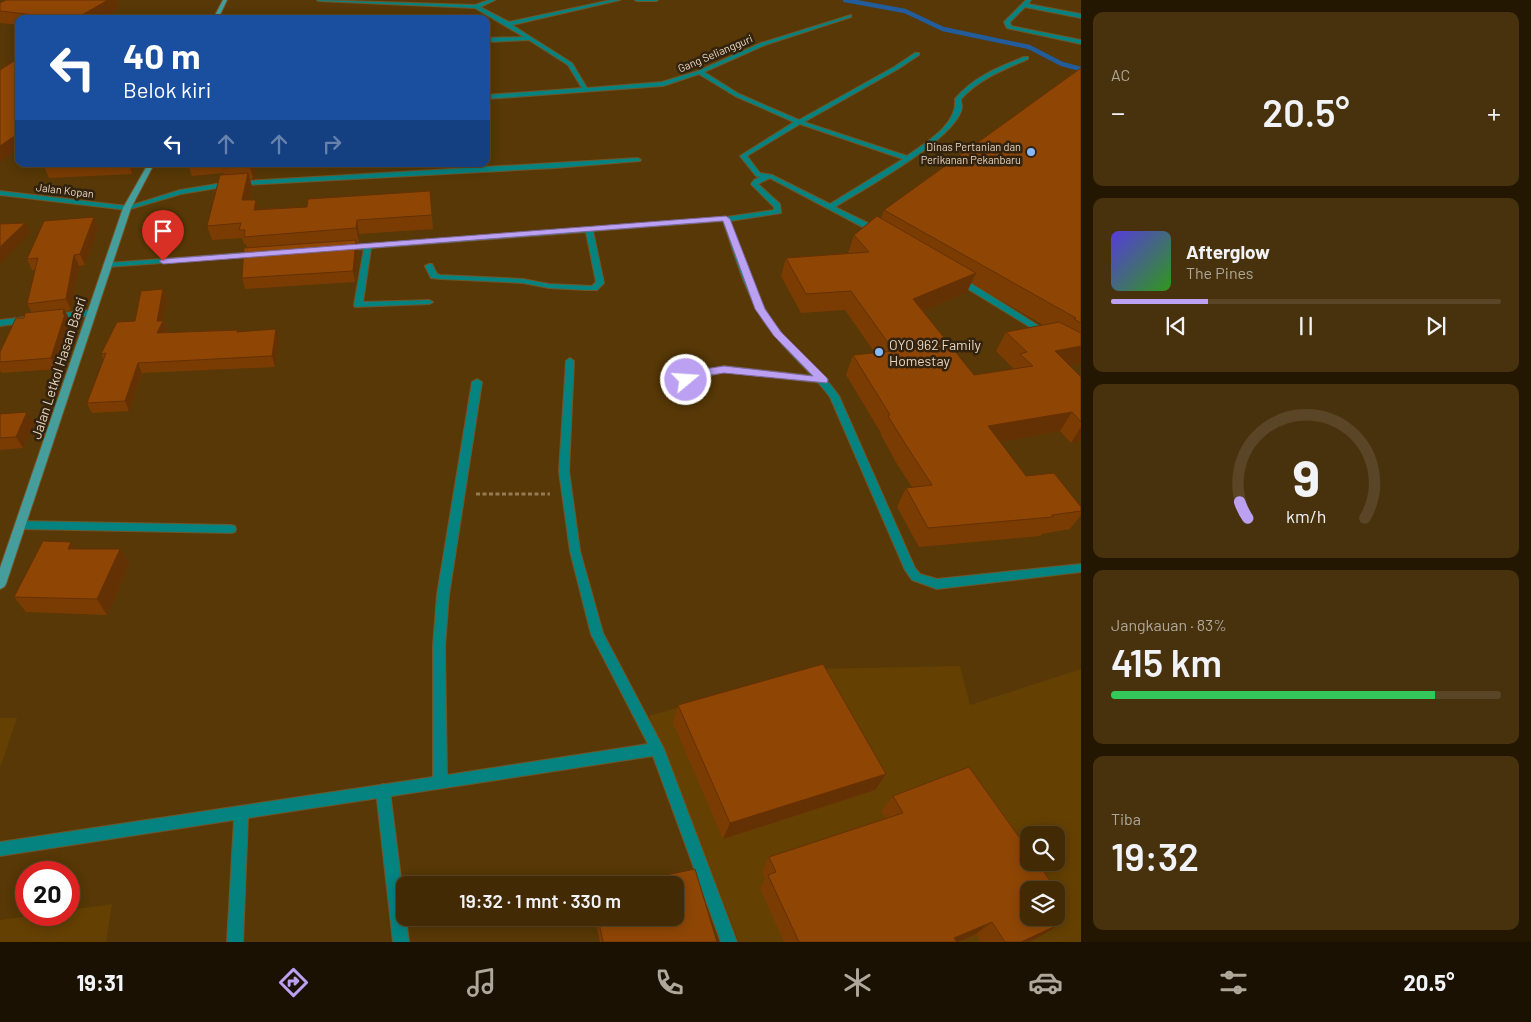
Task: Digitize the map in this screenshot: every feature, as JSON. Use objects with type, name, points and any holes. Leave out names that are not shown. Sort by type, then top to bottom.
[{"type":"street","points":[[217,15],[225,0]]},
{"type":"street","points":[[319,0],[476,7],[493,0]]},
{"type":"street","points":[[508,24],[618,0]]},
{"type":"street","points":[[637,0],[656,0]]},
{"type":"street","points":[[1081,16],[1027,2],[1007,22],[1009,27],[1081,42]]},
{"type":"street","points":[[476,7],[508,24],[570,64],[585,89]]},
{"type":"street","name":"Gang Seliangguri","points":[[490,97],[655,85],[700,72],[763,44],[849,16]]},
{"type":"street","points":[[490,40],[531,38]]},
{"type":"street","points":[[887,237],[770,176],[758,175],[743,156],[917,54]]},
{"type":"street","points":[[830,207],[908,159],[957,117],[960,104],[958,99],[968,86],[989,73],[1026,58]]},
{"type":"street","points":[[700,72],[737,95],[799,122],[908,159]]},
{"type":"street","points":[[127,208],[180,192],[229,184],[638,160]]},
{"type":"street","name":"Jalan Letkol Hasan Basri","points":[[0,584],[127,208],[149,167]]},
{"type":"street","points":[[339,248],[726,219],[776,213],[779,209],[777,206],[754,184],[756,181],[770,176]]},
{"type":"street","name":"Jalan Kopan","points":[[0,194],[127,208]]},
{"type":"street","points":[[726,219],[760,309],[777,334],[823,380],[834,396],[910,570],[916,577],[937,584],[1081,568]]},
{"type":"street","points":[[429,266],[434,276],[440,277],[523,281],[549,286],[594,288],[600,283],[590,229]]},
{"type":"street","points":[[368,246],[358,304],[429,302]]},
{"type":"street","points":[[107,266],[262,254]]},
{"type":"street","points":[[955,277],[1056,339]]},
{"type":"street","points":[[0,323],[90,313]]},
{"type":"street","points":[[570,361],[564,471],[575,551],[597,634],[657,749],[729,942]]},
{"type":"street","points":[[686,380],[704,373],[724,369],[823,380]]},
{"type":"street","points":[[440,782],[439,646],[443,595],[477,382]]},
{"type":"street","points":[[21,525],[231,529]]},
{"type":"street","points":[[0,849],[657,749]]},
{"type":"street","points":[[384,791],[401,942]]},
{"type":"street","points":[[235,942],[241,812]]},
{"type":"path","points":[[458,494],[567,494]]},
{"type":"shaded area","points":[[960,666],[970,705],[1081,669],[1081,942],[739,942],[649,716],[810,669]]},
{"type":"shaded area","points":[[0,718],[17,718],[0,768]]},
{"type":"shaded area","points":[[112,904],[106,942],[0,942],[0,920],[15,918],[15,926],[80,926],[80,908]]},
{"type":"building","points":[[6,0],[108,0],[82,15],[34,15],[0,11],[0,3]]},
{"type":"building","points":[[15,61],[15,136],[0,146],[0,70]]},
{"type":"building","name":"Dinas Pertanian dan Perikanan Pekanbaru","points":[[1081,68],[1081,323],[1074,319],[1076,318],[884,210]]},
{"type":"building","points":[[248,173],[242,200],[256,200],[254,210],[307,207],[308,199],[430,191],[432,215],[357,220],[356,228],[244,237],[245,230],[239,230],[241,223],[207,226],[220,175]]},
{"type":"building","points":[[877,216],[976,273],[913,299],[974,375],[1033,366],[1020,354],[1027,352],[1006,332],[1059,322],[1081,333],[1081,346],[1055,351],[1081,377],[1081,422],[1072,412],[988,426],[1026,476],[1054,473],[1081,507],[1081,511],[1052,515],[1053,517],[928,528],[906,488],[932,485],[888,416],[890,415],[853,355],[894,351],[851,291],[806,294],[786,258],[869,252],[854,235]]},
{"type":"building","points":[[94,217],[80,254],[74,255],[66,299],[27,304],[38,258],[27,259],[44,221]]},
{"type":"building","points":[[25,223],[0,247],[0,224]]},
{"type":"building","points":[[356,240],[353,271],[242,278],[244,248]]},
{"type":"building","points":[[163,289],[157,321],[163,321],[157,333],[238,330],[237,332],[276,329],[272,356],[138,363],[125,401],[87,403],[106,353],[101,354],[117,322],[135,321],[141,291]]},
{"type":"building","points":[[64,309],[63,314],[65,314],[51,358],[0,362],[0,352],[16,318],[24,318],[25,313]]},
{"type":"building","points":[[27,412],[16,437],[0,438],[0,414]]},
{"type":"building","points":[[43,541],[71,542],[68,549],[120,549],[97,599],[14,597]]},
{"type":"building","points":[[823,664],[886,774],[730,823],[678,705]]},
{"type":"building","points":[[969,767],[1020,838],[1020,871],[1043,871],[1050,881],[1020,881],[1020,926],[1056,926],[1021,942],[1005,942],[992,922],[954,938],[957,942],[799,942],[768,875],[776,872],[769,857],[903,813],[893,796]]},
{"type":"building","points":[[695,869],[717,942],[603,942],[600,926],[684,926],[684,876],[662,876]]},
{"type":"waterway","points":[[845,0],[905,11],[943,29],[1029,47],[1062,64],[1081,69]]},
{"type":"place","name":"Dinas Pertanian dan Perikanan Pekanbaru","points":[[1031,152]]},
{"type":"place","name":"OYO 962 Family Homestay","points":[[879,352]]},
{"type":"route","points":[[163,261],[726,219],[760,309],[777,334],[823,380],[724,369],[704,373],[686,380]]}]
